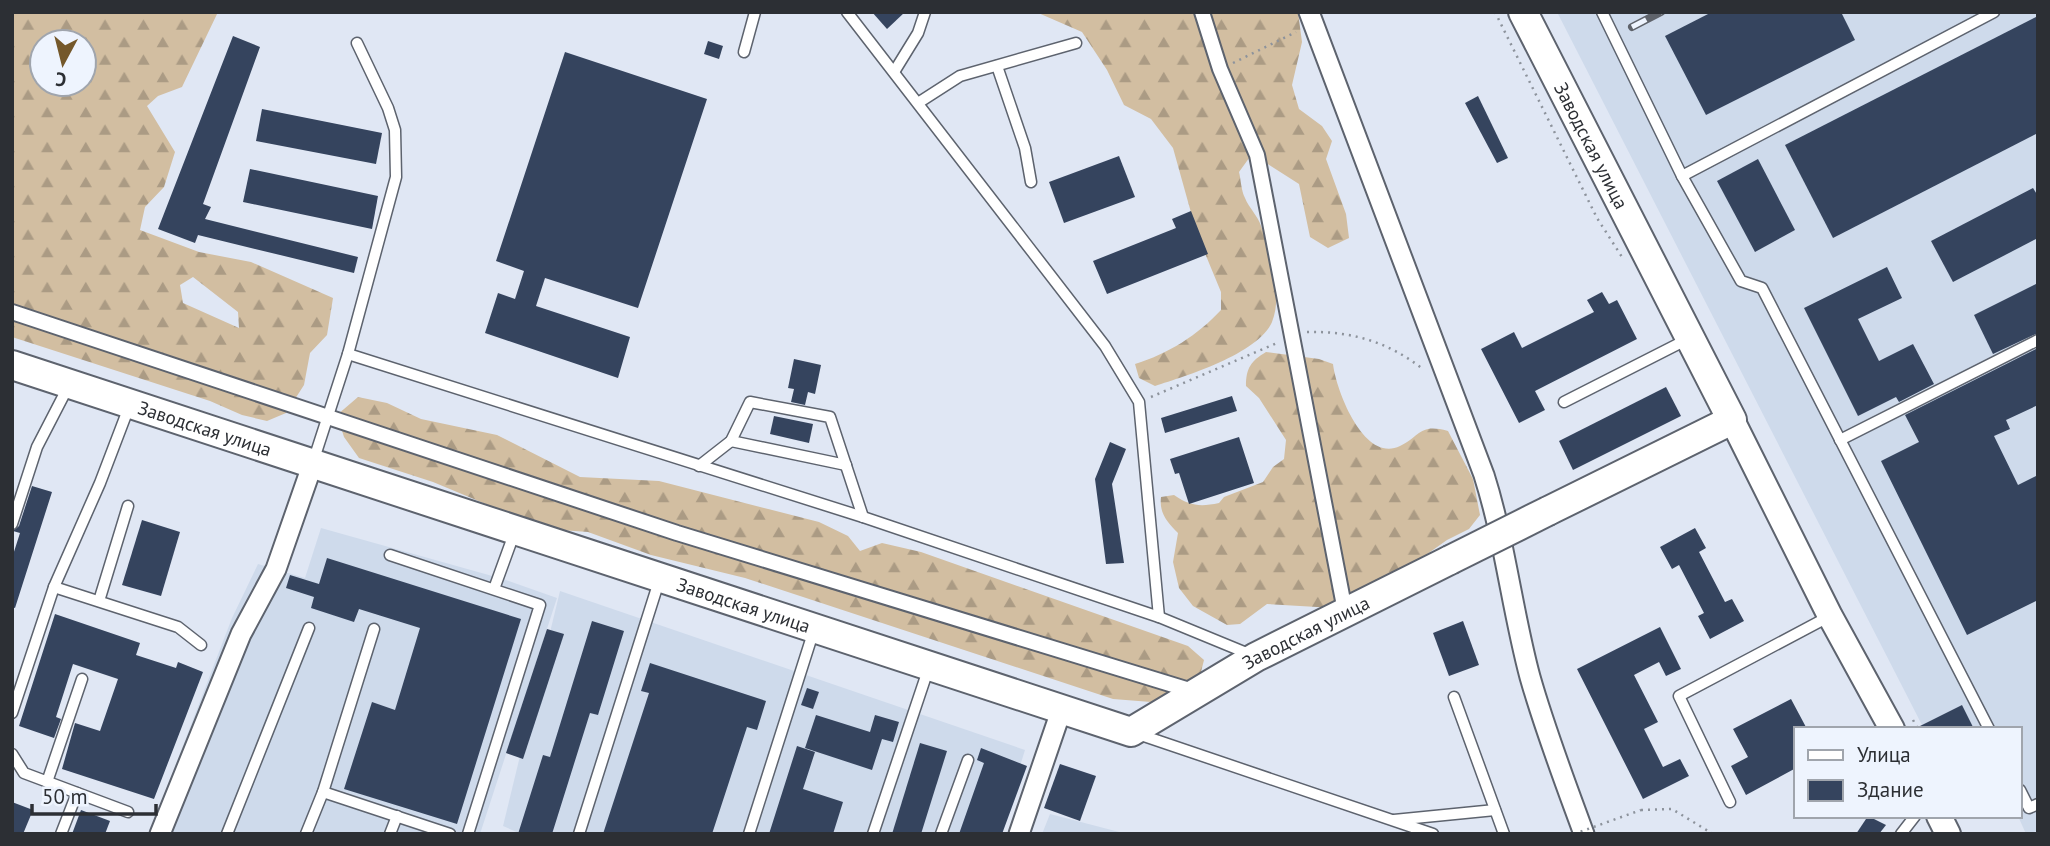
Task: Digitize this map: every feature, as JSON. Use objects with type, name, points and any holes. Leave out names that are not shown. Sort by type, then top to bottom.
[{"type":"main road","name":"Заводская улица","points":[[12,365],[1131,732],[1256,657],[1732,420],[1523,12]]},
{"type":"street","points":[[1202,12],[1220,69],[1257,155],[1345,611]]},
{"type":"street","points":[[1311,18],[1484,475],[1504,541],[1513,604],[1531,679],[1584,834]]},
{"type":"street","points":[[12,312],[677,533],[1196,692]]},
{"type":"street","name":"Заводская улица","points":[[1732,420],[1830,616],[1903,724]]},
{"type":"street","points":[[160,834],[240,634],[276,569],[313,463]]},
{"type":"street","points":[[1019,834],[1061,710]]},
{"type":"street","points":[[1940,818],[1948,834]]},
{"type":"lane","points":[[744,52],[755,12]]},
{"type":"lane","points":[[847,12],[1105,346],[1139,402],[1159,617]]},
{"type":"lane","points":[[894,72],[918,33],[925,12]]},
{"type":"lane","points":[[1602,12],[1682,176],[1741,281],[1762,288],[1988,727]]},
{"type":"lane","points":[[1682,176],[1994,12]]},
{"type":"lane","points":[[313,463],[348,354],[393,196],[397,154],[388,108],[357,43]]},
{"type":"lane","points":[[918,103],[953,80],[1076,43]]},
{"type":"lane","points":[[998,66],[1025,148],[1031,182]]},
{"type":"lane","points":[[1564,402],[1691,338]]},
{"type":"lane","points":[[1840,440],[2038,340]]},
{"type":"lane","points":[[348,354],[863,517],[1159,617],[1256,657]]},
{"type":"lane","points":[[12,524],[37,447],[70,384]]},
{"type":"lane","points":[[699,466],[730,441],[750,402],[830,417],[863,517]]},
{"type":"lane","points":[[12,713],[54,587],[100,483],[130,403]]},
{"type":"lane","points":[[730,441],[846,465]]},
{"type":"lane","points":[[99,601],[128,506]]},
{"type":"lane","points":[[494,589],[515,531]]},
{"type":"lane","points":[[390,555],[540,605],[468,834]]},
{"type":"lane","points":[[579,834],[660,578]]},
{"type":"lane","points":[[54,587],[178,627],[201,645]]},
{"type":"lane","points":[[1730,802],[1679,696],[1830,616]]},
{"type":"lane","points":[[228,834],[309,628]]},
{"type":"lane","points":[[306,834],[323,792],[374,629]]},
{"type":"lane","points":[[749,834],[814,629]]},
{"type":"lane","points":[[873,834],[929,667]]},
{"type":"lane","points":[[47,782],[82,679]]},
{"type":"lane","points":[[1454,696],[1504,834]]},
{"type":"lane","points":[[1131,732],[1433,834]]},
{"type":"lane","points":[[12,754],[24,773],[128,812]]},
{"type":"lane","points":[[940,834],[968,760]]},
{"type":"lane","points":[[323,792],[450,834]]},
{"type":"lane","points":[[61,834],[77,793]]},
{"type":"lane","points":[[2022,794],[2029,808],[2038,804]]},
{"type":"lane","points":[[1391,821],[1495,810]]},
{"type":"lane","points":[[390,834],[397,816]]},
{"type":"lane","points":[[1901,834],[1913,818]]},
{"type":"path","points":[[1220,69],[1311,18]]},
{"type":"path","points":[[1139,402],[1284,340],[1291,332],[1357,335],[1398,352],[1426,372]]},
{"type":"path","points":[[1574,834],[1641,810],[1672,809],[1713,834]]},
{"type":"shaded area","points":[[1557,12],[2038,12],[2038,831],[2026,834],[2019,818],[2022,818],[2022,727],[1973,727],[1962,705],[1922,725]]},
{"type":"shaded area","points":[[321,528],[503,579],[557,598],[480,834],[149,834],[232,618],[258,564],[305,578]]},
{"type":"shaded area","points":[[560,591],[1025,750],[999,834],[521,834],[503,826]]},
{"type":"shaded area","points":[[1050,814],[1127,834],[1042,834]]},
{"type":"green space","points":[[12,12],[218,12],[182,87],[158,96],[147,106],[175,152],[164,187],[145,207],[140,230],[199,252],[251,262],[333,298],[327,335],[310,353],[304,385],[286,413],[267,421],[242,415],[210,401],[12,337]],"holes":[[[193,277],[238,312],[239,328],[183,303],[180,285]]]},
{"type":"green space","points":[[1036,12],[1298,12],[1302,42],[1292,85],[1299,109],[1322,126],[1332,141],[1326,159],[1346,214],[1349,238],[1328,248],[1310,237],[1299,184],[1252,154],[1239,172],[1244,195],[1260,222],[1268,248],[1276,299],[1272,322],[1264,334],[1237,354],[1202,370],[1155,386],[1139,378],[1135,364],[1171,349],[1202,328],[1221,310],[1221,292],[1197,234],[1173,148],[1151,119],[1124,105],[1107,70],[1082,32]]},
{"type":"green space","points":[[1266,352],[1319,359],[1333,364],[1340,390],[1354,422],[1375,444],[1387,449],[1400,446],[1426,430],[1448,431],[1473,479],[1480,515],[1469,529],[1447,540],[1399,574],[1366,586],[1334,608],[1267,604],[1240,624],[1227,625],[1193,606],[1179,588],[1173,562],[1178,533],[1165,517],[1161,508],[1161,497],[1174,495],[1195,505],[1219,503],[1224,497],[1263,482],[1273,467],[1284,459],[1286,440],[1259,398],[1246,386],[1250,366]]},
{"type":"green space","points":[[358,397],[387,403],[421,419],[497,435],[580,477],[659,481],[819,522],[848,536],[860,551],[882,543],[921,552],[1188,646],[1204,660],[1200,676],[1151,702],[1113,699],[745,578],[651,555],[588,532],[561,530],[517,517],[433,482],[359,458],[344,437],[337,415]]},
{"type":"building","points":[[872,12],[905,12],[887,29]]},
{"type":"building","points":[[1712,12],[1841,12],[1855,40],[1706,115],[1665,36]]},
{"type":"building","points":[[2038,16],[2038,133],[1833,238],[1785,145]]},
{"type":"building","points":[[233,36],[260,47],[203,204],[211,207],[205,219],[358,257],[354,273],[198,235],[195,243],[158,229]]},
{"type":"building","points":[[708,41],[723,46],[719,59],[704,54]]},
{"type":"building","points":[[565,52],[707,99],[638,308],[545,278],[536,306],[630,337],[618,378],[485,333],[498,293],[515,299],[524,271],[496,261]]},
{"type":"building","points":[[1478,96],[1508,158],[1497,163],[1465,103]]},
{"type":"building","points":[[262,109],[382,133],[376,164],[256,141]]},
{"type":"building","points":[[1119,156],[1135,197],[1064,223],[1049,182]]},
{"type":"building","points":[[1758,159],[1795,230],[1755,252],[1717,181]]},
{"type":"building","points":[[250,169],[378,196],[372,229],[243,202]]},
{"type":"building","points":[[2033,188],[2038,196],[2038,238],[1953,282],[1931,241]]},
{"type":"building","points":[[1191,211],[1208,254],[1107,294],[1093,261],[1176,228],[1172,219]]},
{"type":"building","points":[[1887,267],[1902,298],[1858,319],[1879,361],[1913,344],[1934,384],[1899,402],[1896,397],[1858,416],[1804,308]]},
{"type":"building","points":[[2038,283],[2038,333],[1993,354],[1974,315]]},
{"type":"building","points":[[1602,292],[1609,304],[1617,300],[1637,339],[1535,391],[1545,410],[1519,423],[1481,349],[1514,332],[1522,348],[1594,312],[1587,300]]},
{"type":"building","points":[[2038,348],[2038,405],[2006,420],[2010,429],[1994,436],[2018,485],[2038,475],[2038,600],[1967,635],[1881,461],[1919,442],[1905,415]]},
{"type":"building","points":[[794,359],[821,365],[815,394],[808,392],[805,405],[791,402],[794,389],[788,388]]},
{"type":"building","points":[[1666,387],[1681,416],[1573,470],[1559,441]]},
{"type":"building","points":[[1232,396],[1237,411],[1165,433],[1161,418]]},
{"type":"building","points":[[774,416],[813,424],[809,443],[770,434]]},
{"type":"building","points":[[1239,437],[1254,483],[1189,504],[1179,473],[1175,474],[1170,459]]},
{"type":"building","points":[[1110,442],[1126,449],[1112,484],[1124,563],[1106,564],[1095,479]]},
{"type":"building","points":[[32,486],[52,492],[15,608],[12,607],[12,558],[20,533],[13,531],[19,526]]},
{"type":"building","points":[[142,520],[180,532],[161,596],[122,585]]},
{"type":"building","points":[[1695,528],[1706,548],[1699,552],[1725,602],[1732,599],[1744,621],[1710,639],[1698,616],[1704,613],[1679,565],[1672,569],[1660,547]]},
{"type":"building","points":[[327,558],[521,619],[457,824],[344,789],[372,702],[395,710],[420,628],[359,609],[354,622],[311,608],[314,597],[286,588],[290,575],[319,584]]},
{"type":"building","points":[[55,614],[140,643],[136,655],[176,668],[178,662],[203,672],[154,799],[62,769],[75,723],[100,731],[118,679],[73,664],[56,717],[61,719],[54,738],[19,726]]},
{"type":"building","points":[[592,621],[624,631],[598,715],[590,713],[552,834],[518,834],[543,755],[550,757]]},
{"type":"building","points":[[1463,621],[1479,665],[1449,676],[1433,633]]},
{"type":"building","points":[[1660,627],[1681,669],[1666,676],[1659,662],[1634,675],[1658,722],[1644,729],[1663,767],[1680,759],[1689,776],[1643,799],[1577,669]]},
{"type":"building","points":[[547,629],[564,634],[523,759],[506,753]]},
{"type":"building","points":[[650,663],[766,701],[757,730],[747,727],[712,834],[603,834],[649,693],[641,691]]},
{"type":"building","points":[[807,688],[819,692],[813,709],[801,705]]},
{"type":"building","points":[[1791,699],[1806,727],[1794,727],[1794,769],[1746,795],[1731,766],[1748,757],[1733,729]]},
{"type":"building","points":[[1962,705],[1973,727],[1918,727]]},
{"type":"building","points":[[816,715],[870,732],[875,715],[899,722],[893,742],[882,739],[872,770],[805,748]]},
{"type":"building","points":[[920,743],[947,751],[921,834],[892,834]]},
{"type":"building","points":[[797,746],[815,752],[803,789],[843,802],[833,834],[769,834]]},
{"type":"building","points":[[981,748],[1027,766],[1002,834],[959,834],[984,763],[977,760]]},
{"type":"building","points":[[1060,764],[1096,776],[1080,821],[1044,808]]},
{"type":"building","points":[[12,802],[33,810],[23,834],[12,834]]},
{"type":"building","points":[[81,810],[110,821],[105,834],[72,834]]},
{"type":"building","points":[[1867,818],[1886,825],[1879,834],[1856,834]]},
{"type":"railway","points":[[1632,27],[1661,12]]}]
